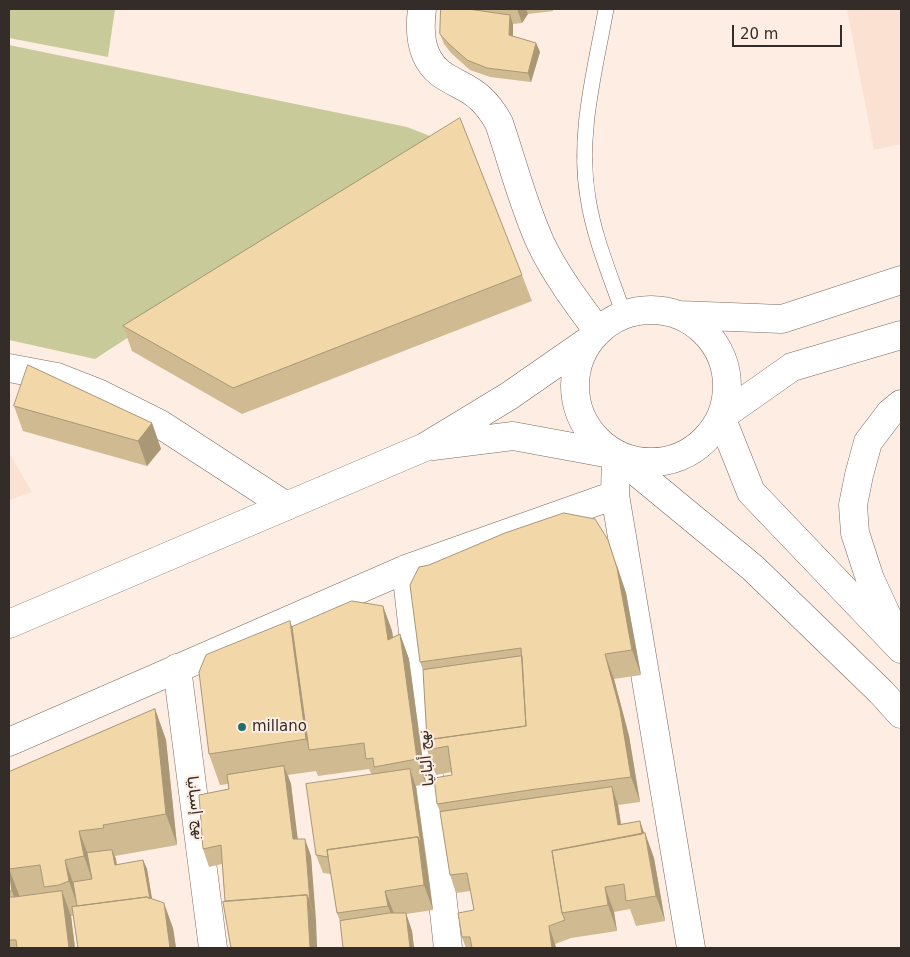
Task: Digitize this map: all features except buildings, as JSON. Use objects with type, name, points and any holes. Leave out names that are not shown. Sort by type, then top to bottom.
[{"type":"main road","points":[[422,9],[420,24],[421,42],[428,59],[440,73],[469,89],[481,99],[499,123],[528,213],[542,245],[594,335]]},
{"type":"main road","points":[[677,315],[782,319],[901,280]]},
{"type":"main road","points":[[9,624],[424,447],[509,396],[610,322],[624,315],[660,310],[677,315],[699,327],[716,346],[725,368],[727,393],[721,418],[708,438],[688,454],[665,462],[640,462],[616,455],[513,436],[424,447]]},
{"type":"main road","points":[[594,335],[579,359],[575,380],[576,403],[584,424],[598,442],[753,568],[881,692],[901,714]]},
{"type":"main road","points":[[721,418],[792,367],[901,335]]},
{"type":"main road","points":[[9,368],[57,377],[98,393],[160,424],[286,506]]},
{"type":"main road","points":[[901,404],[890,413],[868,442],[853,505],[854,533],[870,580],[901,647]]},
{"type":"main road","points":[[721,418],[750,492],[901,647]]},
{"type":"main road","points":[[616,455],[615,494],[691,948]]},
{"type":"main road","points":[[9,742],[406,568],[615,494]]},
{"type":"main road","name":"نهج ألبانيا","points":[[406,568],[448,948]]},
{"type":"main road","name":"نهج إسبانيا","points":[[176,668],[213,948]]},
{"type":"lane","points":[[606,9],[584,140],[585,169],[588,198],[594,226],[624,315]]},
{"type":"shaded area","points":[[847,9],[901,9],[901,144],[874,150]]},
{"type":"shaded area","points":[[9,453],[32,492],[9,500]]},
{"type":"green space","points":[[9,9],[115,9],[108,57],[9,38]]},
{"type":"green space","points":[[9,45],[407,127],[435,138],[95,359],[9,340]]},
{"type":"place","name":"millano","points":[[242,727]]}]
